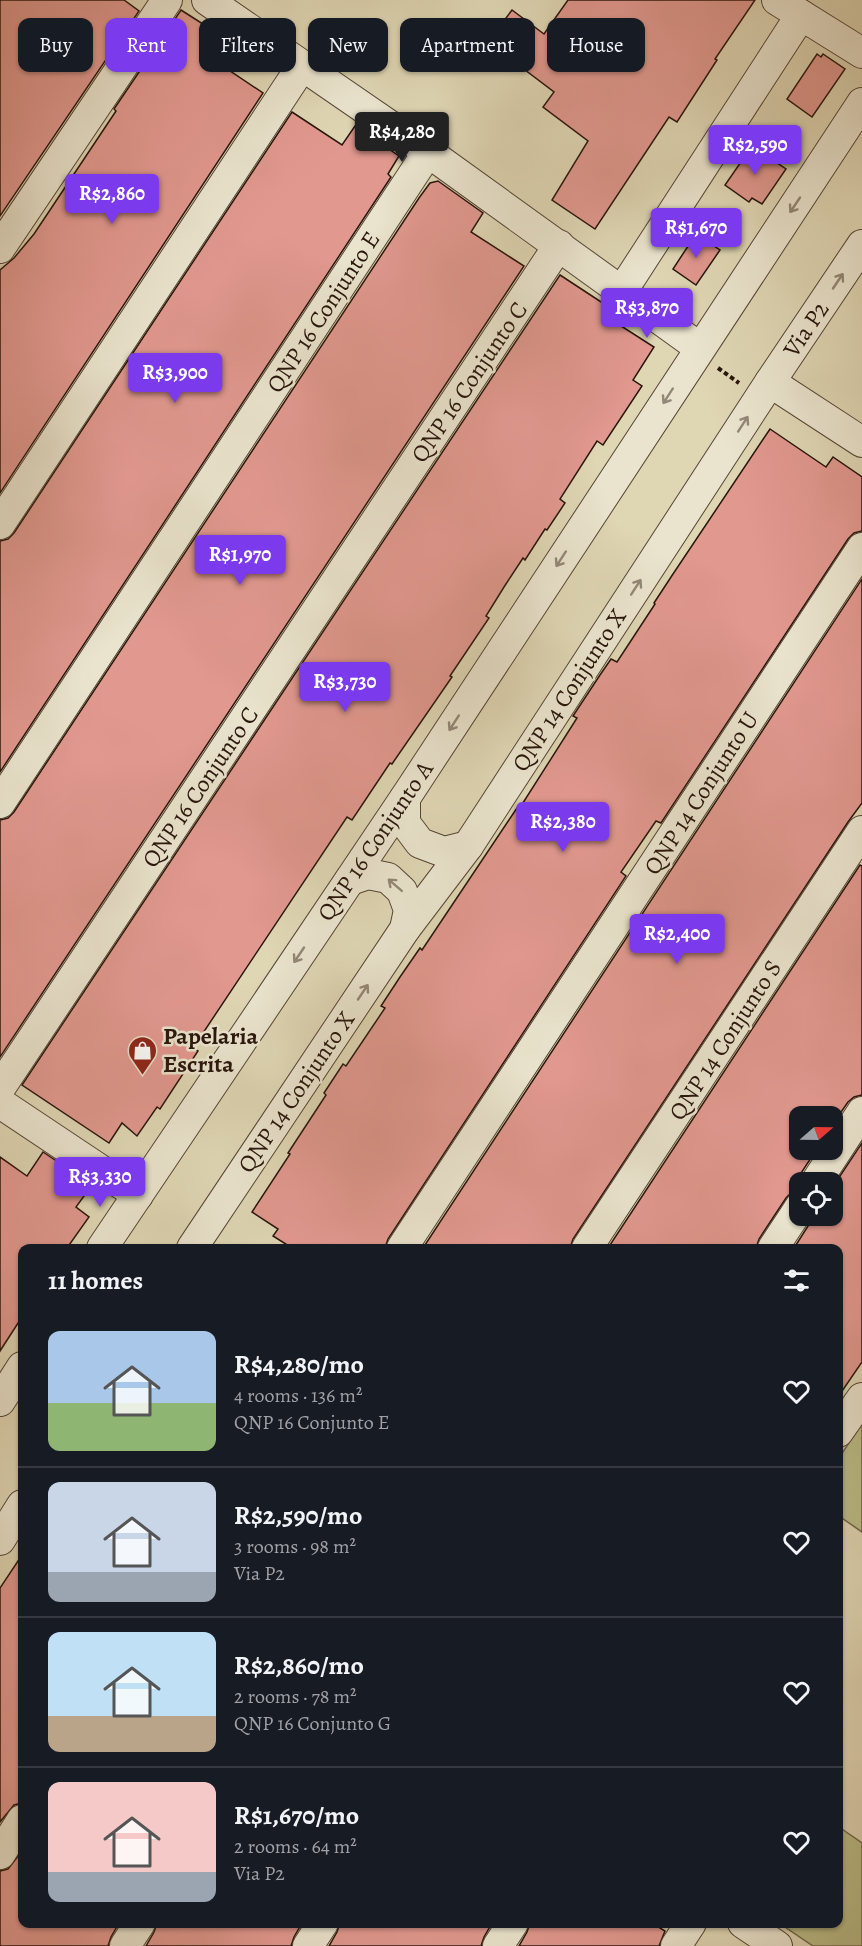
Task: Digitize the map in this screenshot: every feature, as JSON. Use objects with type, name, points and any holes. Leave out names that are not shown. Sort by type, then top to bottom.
[{"type":"street","points":[[0,248],[167,0]]},
{"type":"street","points":[[207,0],[428,152],[700,348],[862,103]]},
{"type":"street","points":[[622,291],[789,7],[862,53]]},
{"type":"street","points":[[0,524],[302,66]]},
{"type":"street","name":"QNP 16 Conjunto E","points":[[0,803],[428,152]]},
{"type":"street","name":"Via P2","points":[[765,390],[862,245]]},
{"type":"street","name":"QNP 16 Conjunto C","points":[[0,1088],[559,246]]},
{"type":"street","name":"QNP 16 Conjunto A","points":[[105,1244],[405,798],[700,348]]},
{"type":"street","points":[[765,390],[858,430]]},
{"type":"street","name":"QNP 14 Conjunto X","points":[[206,1243],[405,929],[468,846],[765,390]]},
{"type":"street","name":"QNP 14 Conjunto U","points":[[405,1244],[862,548]]},
{"type":"street","points":[[405,798],[405,823],[420,843],[444,852],[468,846]]},
{"type":"street","name":"QNP 14 Conjunto S","points":[[590,1244],[862,831]]},
{"type":"street","points":[[350,880],[368,874],[387,878],[402,891],[409,910],[405,929]]},
{"type":"street","points":[[0,1103],[138,1195]]},
{"type":"street","points":[[823,1172],[862,1112]]},
{"type":"street","points":[[776,1244],[789,1224]]},
{"type":"street","points":[[0,1401],[18,1373]]},
{"type":"street","points":[[843,1425],[862,1398]]},
{"type":"street","points":[[0,1540],[18,1511]]},
{"type":"street","points":[[0,1854],[18,1826]]},
{"type":"street","points":[[125,1946],[137,1928]]},
{"type":"street","points":[[308,1946],[320,1928]]},
{"type":"street","points":[[498,1946],[510,1928]]},
{"type":"street","points":[[676,1946],[688,1928]]},
{"type":"street","points":[[750,1928],[777,1946]]},
{"type":"path","points":[[700,348],[714,364],[765,390]]},
{"type":"green space","points":[[862,1423],[862,1532],[843,1519],[843,1452]]},
{"type":"green space","points":[[843,1830],[862,1843],[862,1946],[813,1946],[786,1928],[843,1928]]},
{"type":"building","points":[[0,0],[124,0],[139,11],[134,18],[105,18],[105,61],[0,216]]},
{"type":"building","points":[[568,0],[755,0],[715,59],[717,60],[677,122],[669,117],[595,229],[552,200],[588,141],[543,107],[554,92],[528,72],[535,72],[535,27],[544,34],[547,30],[547,72],[645,72],[645,18],[555,18]]},
{"type":"building","points":[[181,10],[199,21],[199,72],[232,72],[263,93],[0,493],[0,270],[14,258],[34,234],[116,111],[114,109],[139,72],[187,72],[187,18],[176,18]]},
{"type":"building","points":[[512,10],[523,18],[506,18]]},
{"type":"building","points":[[817,54],[821,57],[823,54],[845,69],[812,117],[787,99]]},
{"type":"building","points":[[292,112],[342,145],[355,126],[399,156],[388,174],[391,177],[0,772],[0,541],[8,539],[14,533]]},
{"type":"building","points":[[752,146],[786,169],[762,204],[752,198],[749,202],[725,185]]},
{"type":"building","points":[[438,181],[483,213],[471,232],[524,266],[0,1057],[0,820],[8,818],[14,812],[419,198],[430,183]]},
{"type":"building","points":[[696,234],[720,250],[696,285],[673,269]]},
{"type":"building","points":[[560,275],[624,317],[618,324],[654,347],[633,380],[642,386],[603,445],[597,441],[560,499],[565,503],[504,587],[486,616],[489,618],[450,676],[452,677],[352,820],[347,817],[193,1048],[198,1051],[160,1109],[157,1107],[137,1136],[122,1123],[109,1143],[22,1085]]},
{"type":"building","points":[[770,429],[826,467],[833,457],[862,477],[862,531],[854,533],[848,539],[661,823],[656,821],[621,872],[626,876],[386,1244],[286,1244],[273,1236],[278,1229],[252,1212],[326,1095],[324,1093],[343,1064],[346,1066],[385,1008],[381,1006],[400,977],[420,948],[422,950],[519,805],[521,806],[577,718],[573,716],[611,659],[617,662]]},
{"type":"building","points":[[862,579],[862,803],[571,1244],[426,1244]]},
{"type":"building","points":[[860,865],[862,866],[862,1095],[854,1097],[843,1109],[843,1106],[789,1106],[789,1160],[810,1160],[802,1172],[789,1172],[789,1195],[757,1244],[611,1244]]},
{"type":"building","points":[[862,1143],[862,1362],[843,1390],[843,1244],[797,1244],[808,1226],[843,1226],[843,1172]]},
{"type":"building","points":[[43,1152],[92,1185],[76,1207],[89,1217],[70,1244],[18,1244],[18,1323],[0,1351],[0,1157],[27,1176]]},
{"type":"building","points":[[18,1561],[18,1804],[14,1805],[0,1822],[0,1588]]},
{"type":"building","points":[[18,1856],[18,1928],[116,1928],[108,1946],[0,1946],[0,1871],[8,1869]]},
{"type":"building","points":[[155,1928],[299,1928],[291,1946],[146,1946]]},
{"type":"building","points":[[338,1928],[489,1928],[481,1946],[329,1946]]},
{"type":"building","points":[[528,1928],[660,1928],[665,1931],[659,1946],[519,1946]]},
{"type":"place","name":"Papelaria Escrita","points":[[142,1076]]}]
